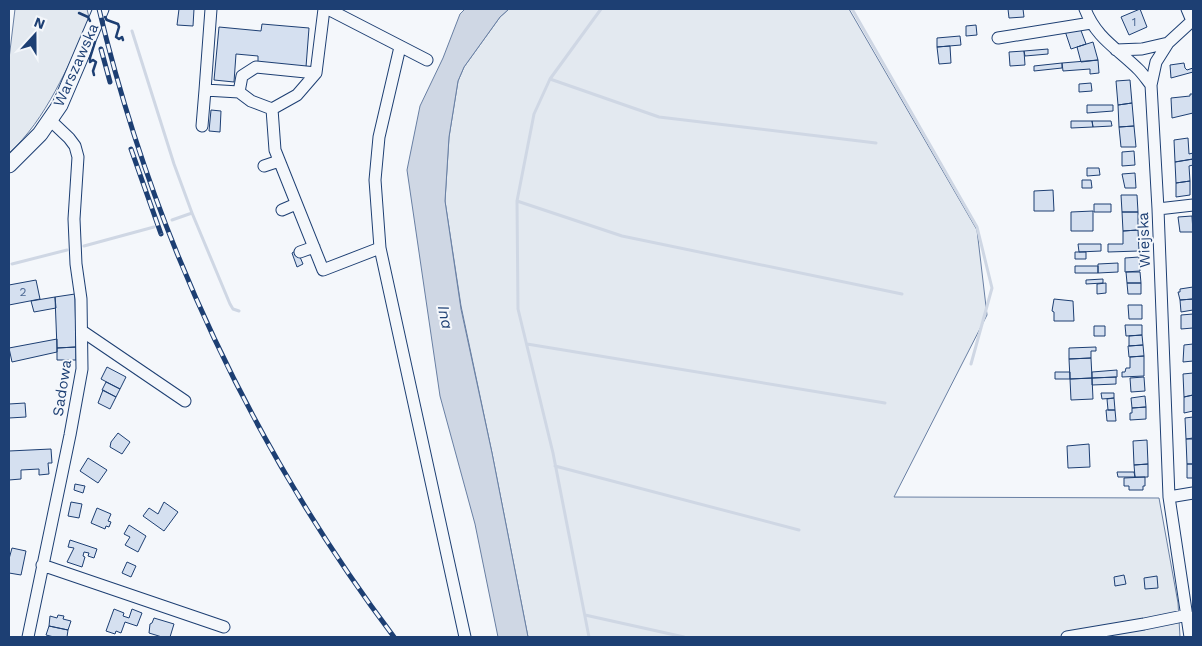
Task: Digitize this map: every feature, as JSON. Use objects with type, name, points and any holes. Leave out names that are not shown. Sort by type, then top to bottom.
[{"type":"main road","name":"Warszawska","points":[[9,165],[40,134],[50,120],[70,84],[101,9]]},
{"type":"street","points":[[202,126],[212,9]]},
{"type":"street","points":[[272,109],[297,95],[316,72],[324,9]]},
{"type":"street","points":[[328,9],[427,60]]},
{"type":"street","points":[[1085,9],[1101,37],[1140,70],[1150,85]]},
{"type":"street","points":[[1188,9],[1193,21]]},
{"type":"street","name":"Wiejska","points":[[1190,637],[1169,497],[1158,209],[1150,85],[1156,62],[1168,44],[1193,21]]},
{"type":"street","points":[[998,38],[1092,23]]},
{"type":"street","points":[[1116,50],[1142,49],[1168,44]]},
{"type":"street","points":[[400,47],[378,146],[375,180],[380,248],[466,637]]},
{"type":"street","points":[[239,92],[242,76],[256,67],[316,72]]},
{"type":"street","points":[[205,90],[239,92],[251,101],[272,109]]},
{"type":"street","points":[[272,109],[275,150],[323,270],[380,248]]},
{"type":"street","name":"Sadowa","points":[[28,637],[82,370],[82,331],[74,219],[78,157],[75,146],[69,138],[50,120]]},
{"type":"street","points":[[264,166],[279,161]]},
{"type":"street","points":[[282,210],[296,204]]},
{"type":"street","points":[[1158,209],[1193,205]]},
{"type":"street","points":[[300,252],[314,247]]},
{"type":"street","points":[[82,331],[185,400]]},
{"type":"street","points":[[1169,497],[1193,493]]},
{"type":"street","points":[[42,565],[224,627]]},
{"type":"street","points":[[1067,637],[1188,615]]},
{"type":"shaded area","points":[[15,9],[87,9],[90,22],[45,108],[9,153],[9,59]]},
{"type":"shaded area","points":[[509,9],[849,9],[977,230],[987,315],[894,497],[1159,498],[1178,603],[1180,637],[528,637],[461,306],[445,201],[449,137],[458,81],[464,67],[500,17]]},
{"type":"water","name":"Ina","points":[[465,9],[509,9],[500,17],[464,67],[458,81],[449,137],[445,201],[461,309],[492,453],[528,637],[498,637],[475,524],[440,396],[407,170],[420,106],[443,58],[460,14]]},
{"type":"building","points":[[179,9],[194,9],[193,26],[177,25]]},
{"type":"building","points":[[1008,9],[1023,9],[1024,17],[1009,18]]},
{"type":"building","points":[[1140,9],[1147,27],[1129,35],[1121,17]]},
{"type":"building","points":[[262,24],[309,28],[306,67],[258,63],[258,56],[236,54],[234,82],[214,80],[219,27],[261,31]]},
{"type":"building","points":[[976,25],[977,35],[966,36],[966,26]]},
{"type":"building","points":[[1080,28],[1086,44],[1071,49],[1065,31]]},
{"type":"building","points":[[960,36],[961,45],[937,47],[937,38]]},
{"type":"building","points":[[1093,42],[1098,60],[1081,62],[1077,47]]},
{"type":"building","points":[[950,46],[951,63],[939,64],[937,47]]},
{"type":"building","points":[[1048,49],[1048,54],[1025,56],[1024,51]]},
{"type":"building","points":[[1024,51],[1025,65],[1010,66],[1009,52]]},
{"type":"building","points":[[1098,60],[1099,73],[1090,74],[1090,69],[1063,71],[1062,63]]},
{"type":"building","points":[[1062,63],[1062,68],[1034,71],[1034,66]]},
{"type":"building","points":[[1184,63],[1187,70],[1193,68],[1193,72],[1171,78],[1170,65]]},
{"type":"building","points":[[1130,80],[1132,103],[1118,105],[1116,81]]},
{"type":"building","points":[[1091,83],[1092,91],[1079,92],[1079,84]]},
{"type":"building","points":[[1190,94],[1193,94],[1193,113],[1172,118],[1171,98],[1190,96]]},
{"type":"building","points":[[1132,103],[1134,126],[1119,127],[1118,105]]},
{"type":"building","points":[[1087,105],[1113,105],[1113,111],[1087,113]]},
{"type":"building","points":[[211,110],[221,111],[220,132],[209,131]]},
{"type":"building","points":[[1071,121],[1092,121],[1093,127],[1071,128]]},
{"type":"building","points":[[1092,121],[1111,121],[1112,126],[1093,127]]},
{"type":"building","points":[[1134,126],[1136,147],[1121,147],[1119,127]]},
{"type":"building","points":[[1188,138],[1189,154],[1193,153],[1193,159],[1175,162],[1174,140]]},
{"type":"building","points":[[1134,151],[1135,165],[1122,166],[1122,152]]},
{"type":"building","points":[[1193,159],[1193,165],[1189,166],[1190,181],[1176,183],[1175,162]]},
{"type":"building","points":[[1087,168],[1099,168],[1100,175],[1087,176]]},
{"type":"building","points":[[1135,173],[1136,188],[1125,188],[1122,174]]},
{"type":"building","points":[[1082,180],[1091,180],[1092,188],[1082,188]]},
{"type":"building","points":[[1190,181],[1190,195],[1176,197],[1176,183]]},
{"type":"building","points":[[1053,190],[1054,211],[1034,211],[1034,191]]},
{"type":"building","points":[[1121,195],[1137,195],[1138,212],[1122,212]]},
{"type":"building","points":[[1094,204],[1111,204],[1111,212],[1094,212]]},
{"type":"building","points":[[1093,211],[1093,231],[1071,231],[1071,212]]},
{"type":"building","points":[[1122,212],[1138,212],[1138,230],[1123,231]]},
{"type":"building","points":[[1192,216],[1193,232],[1180,232],[1178,217]]},
{"type":"building","points":[[1138,230],[1139,251],[1108,252],[1108,244],[1123,244],[1123,231]]},
{"type":"building","points":[[1078,244],[1101,244],[1101,251],[1079,252]]},
{"type":"building","points":[[297,250],[303,264],[297,267],[292,253]]},
{"type":"building","points":[[1075,252],[1086,252],[1086,259],[1075,259]]},
{"type":"building","points":[[1139,257],[1140,271],[1125,272],[1125,258]]},
{"type":"building","points":[[1118,263],[1118,272],[1098,273],[1098,264]]},
{"type":"building","points":[[1075,266],[1098,266],[1098,273],[1075,273]]},
{"type":"building","points":[[1126,272],[1140,272],[1141,283],[1127,283]]},
{"type":"building","points":[[1103,279],[1103,283],[1086,284],[1086,280]]},
{"type":"building","points":[[36,280],[40,299],[9,305],[9,285]]},
{"type":"building","points":[[1106,283],[1106,293],[1097,294],[1097,284]]},
{"type":"building","points":[[1127,283],[1141,283],[1141,294],[1128,294]]},
{"type":"building","points":[[1193,287],[1193,299],[1180,300],[1178,292],[1180,292],[1180,289]]},
{"type":"building","points":[[75,294],[76,347],[57,348],[55,297]]},
{"type":"building","points":[[55,297],[56,308],[34,312],[31,301]]},
{"type":"building","points":[[1054,299],[1073,301],[1074,321],[1054,321],[1054,312],[1052,311]]},
{"type":"building","points":[[1193,299],[1193,310],[1181,312],[1180,300]]},
{"type":"building","points":[[1128,305],[1142,305],[1142,319],[1129,319]]},
{"type":"building","points":[[1193,314],[1193,328],[1181,329],[1181,315]]},
{"type":"building","points":[[1125,325],[1142,325],[1142,335],[1126,336]]},
{"type":"building","points":[[1094,326],[1105,326],[1105,336],[1094,336]]},
{"type":"building","points":[[1142,335],[1143,345],[1129,346],[1129,336]]},
{"type":"building","points":[[57,339],[57,352],[12,362],[9,348]]},
{"type":"building","points":[[1193,344],[1193,361],[1183,362],[1184,345]]},
{"type":"building","points":[[1143,345],[1144,356],[1129,357],[1128,346]]},
{"type":"building","points":[[76,347],[76,360],[57,360],[57,348]]},
{"type":"building","points":[[1096,347],[1096,351],[1091,351],[1091,358],[1069,359],[1069,348]]},
{"type":"building","points":[[1144,356],[1144,376],[1122,377],[1122,372],[1125,372],[1126,368],[1130,368],[1130,357]]},
{"type":"building","points":[[1091,358],[1092,378],[1070,379],[1069,359]]},
{"type":"building","points":[[107,367],[126,377],[120,389],[101,379]]},
{"type":"building","points":[[1117,370],[1117,377],[1092,378],[1092,372]]},
{"type":"building","points":[[1055,372],[1070,372],[1070,379],[1055,379]]},
{"type":"building","points":[[1193,373],[1193,395],[1184,397],[1183,374]]},
{"type":"building","points":[[1116,377],[1116,384],[1092,385],[1092,378]]},
{"type":"building","points":[[1144,377],[1145,391],[1131,392],[1130,378]]},
{"type":"building","points":[[1092,378],[1093,399],[1071,400],[1070,379]]},
{"type":"building","points":[[106,382],[120,389],[116,397],[102,390]]},
{"type":"building","points":[[103,390],[116,397],[110,409],[98,403]]},
{"type":"building","points":[[1101,393],[1114,393],[1114,398],[1102,399]]},
{"type":"building","points":[[1193,395],[1193,411],[1184,413],[1184,397]]},
{"type":"building","points":[[1145,396],[1146,407],[1132,408],[1131,398]]},
{"type":"building","points":[[1114,398],[1115,410],[1108,410],[1107,399]]},
{"type":"building","points":[[25,403],[26,417],[9,418],[9,404]]},
{"type":"building","points":[[1146,407],[1146,419],[1130,420],[1132,408]]},
{"type":"building","points":[[1106,410],[1115,410],[1116,421],[1107,421]]},
{"type":"building","points":[[1193,417],[1193,438],[1186,439],[1185,418]]},
{"type":"building","points":[[118,433],[130,442],[122,454],[110,447],[111,442]]},
{"type":"building","points":[[1186,439],[1193,439],[1193,464],[1187,464]]},
{"type":"building","points":[[1147,440],[1148,464],[1134,465],[1133,441]]},
{"type":"building","points":[[1089,444],[1090,467],[1068,468],[1067,446]]},
{"type":"building","points":[[51,449],[52,463],[48,463],[49,474],[39,475],[39,469],[21,470],[21,479],[9,480],[9,451]]},
{"type":"building","points":[[88,458],[107,470],[98,483],[80,471]]},
{"type":"building","points":[[1148,464],[1148,477],[1135,477],[1134,465]]},
{"type":"building","points":[[1187,464],[1193,464],[1193,478],[1187,478]]},
{"type":"building","points":[[1117,472],[1134,472],[1135,477],[1118,477]]},
{"type":"building","points":[[1145,477],[1143,490],[1129,490],[1129,486],[1124,486],[1124,478]]},
{"type":"building","points":[[75,484],[85,486],[83,493],[74,490]]},
{"type":"building","points":[[71,502],[82,504],[79,518],[68,516]]},
{"type":"building","points":[[164,502],[178,512],[164,531],[143,516],[149,508],[158,514]]},
{"type":"building","points":[[97,508],[111,514],[108,521],[111,522],[109,527],[106,526],[105,529],[91,523]]},
{"type":"building","points":[[129,525],[146,536],[138,552],[125,545],[130,537],[124,534]]},
{"type":"building","points":[[70,540],[97,549],[94,558],[88,556],[89,553],[84,552],[83,556],[85,557],[82,567],[67,562],[74,548],[68,547]]},
{"type":"building","points":[[12,548],[26,551],[21,575],[9,573],[9,559]]},
{"type":"building","points":[[127,562],[136,566],[131,577],[122,573]]},
{"type":"building","points":[[1124,575],[1126,584],[1115,586],[1114,577]]},
{"type":"building","points":[[1157,576],[1158,588],[1145,589],[1144,578]]},
{"type":"building","points":[[114,609],[124,613],[123,616],[129,618],[132,609],[142,613],[137,626],[125,622],[121,633],[116,631],[115,634],[106,631]]},
{"type":"building","points":[[58,615],[64,616],[63,619],[71,621],[68,630],[49,626],[50,616],[57,618]]},
{"type":"building","points":[[154,618],[174,624],[170,637],[149,633],[150,624]]},
{"type":"building","points":[[49,626],[68,630],[67,637],[46,635]]},
{"type":"waterway","points":[[589,637],[553,453],[518,309],[517,201],[534,114],[550,79],[601,9]]},
{"type":"waterway","points":[[852,9],[977,227],[992,288],[971,364]]},
{"type":"waterway","points":[[132,31],[174,164],[192,213],[230,304],[233,309],[239,311]]},
{"type":"waterway","points":[[550,79],[659,117],[876,143]]},
{"type":"waterway","points":[[517,201],[622,236],[902,294]]},
{"type":"waterway","points":[[172,220],[192,213]]},
{"type":"waterway","points":[[84,246],[154,227]]},
{"type":"waterway","points":[[12,264],[67,250]]},
{"type":"waterway","points":[[527,344],[885,403]]},
{"type":"waterway","points":[[555,466],[799,530]]},
{"type":"waterway","points":[[585,615],[684,637]]},
{"type":"railway","points":[[99,9],[121,94],[148,177],[179,258],[214,338],[253,416],[296,492],[343,566],[394,637]]},
{"type":"railway","points":[[101,49],[110,82]]},
{"type":"railway","points":[[131,149],[161,234]]},
{"type":"wall","points":[[79,13],[88,17],[90,21]]},
{"type":"wall","points":[[105,17],[107,20],[118,24],[116,37],[119,39],[122,37],[123,40]]},
{"type":"wall","points":[[94,75],[93,71],[96,62],[93,60],[90,62],[90,58],[95,42]]}]
